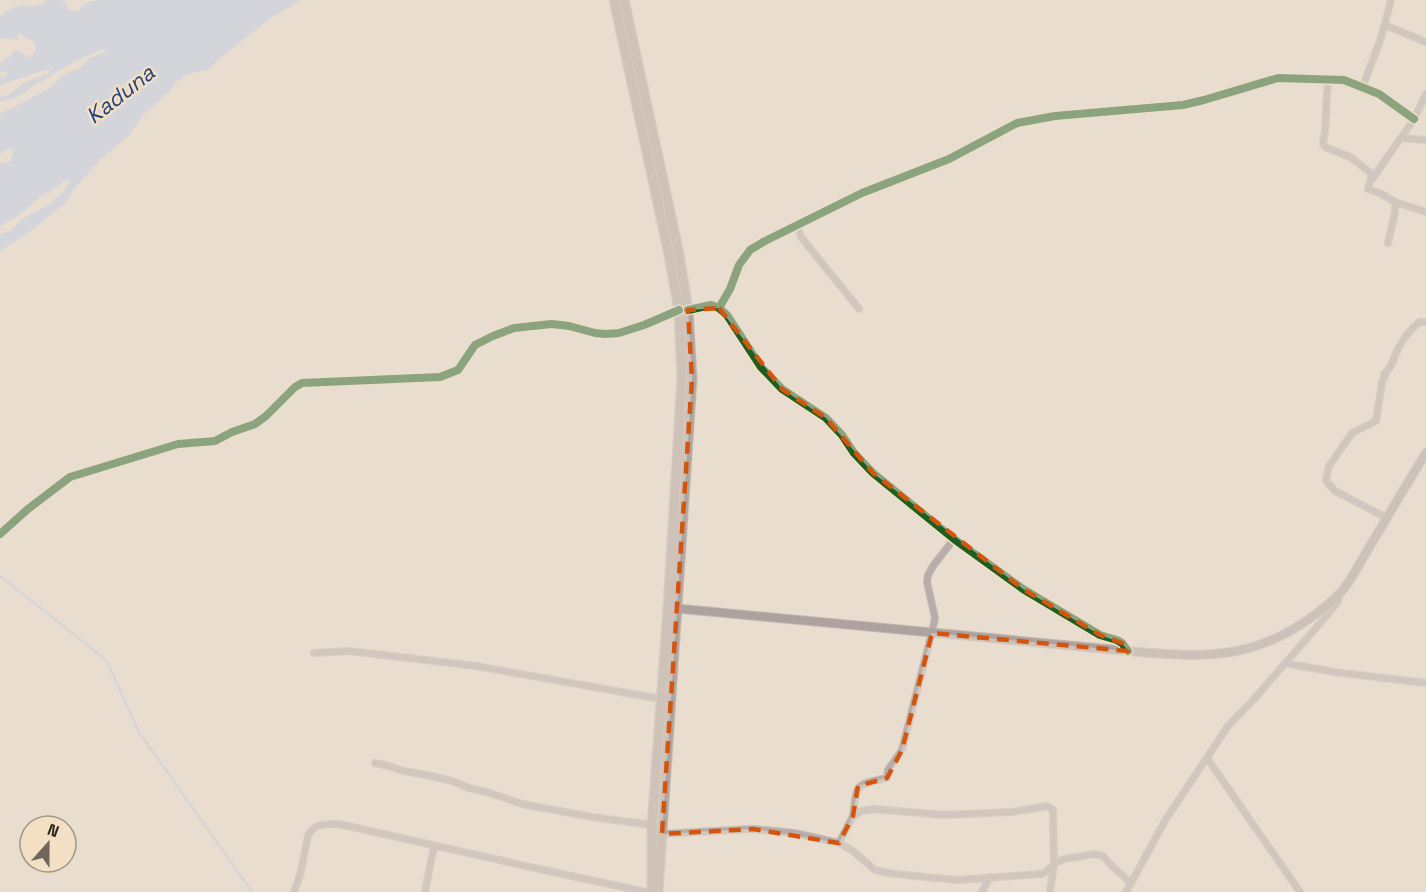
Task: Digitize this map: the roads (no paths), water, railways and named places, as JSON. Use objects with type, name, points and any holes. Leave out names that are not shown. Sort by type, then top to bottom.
[{"type":"main road","points":[[614,0],[668,250],[684,310]]},
{"type":"main road","points":[[624,0],[678,249],[684,310],[658,892]]},
{"type":"main road","points":[[672,609],[1128,651],[1197,655],[1235,651],[1278,638],[1298,627],[1341,592],[1426,453]]},
{"type":"main road","points":[[652,892],[652,825],[661,699],[672,609]]},
{"type":"street","points":[[1363,86],[1391,0]]},
{"type":"street","points":[[1384,26],[1426,42]]},
{"type":"street","points":[[719,308],[730,289],[739,265],[750,250],[862,193],[949,159],[1017,123],[1055,116],[1183,105],[1278,78],[1344,80],[1379,94],[1414,119]]},
{"type":"street","points":[[1328,79],[1323,142],[1325,147],[1350,157],[1372,174],[1368,189]]},
{"type":"street","points":[[1368,189],[1414,119],[1426,94]]},
{"type":"street","points":[[1401,138],[1426,140]]},
{"type":"street","points":[[1368,189],[1395,202],[1426,212]]},
{"type":"street","points":[[1388,243],[1395,202]]},
{"type":"street","points":[[797,225],[801,237],[859,309]]},
{"type":"street","points":[[0,534],[70,477],[178,444],[215,441],[255,424],[302,383],[440,377],[458,370],[475,345],[514,328],[552,324],[595,333],[619,333],[684,310],[711,305],[727,315],[761,367],[782,390],[826,418],[873,473],[954,539],[1023,589],[1100,635],[1122,643],[1128,651]]},
{"type":"street","points":[[1387,518],[1335,490],[1326,481],[1329,466],[1352,433],[1376,421],[1385,374],[1390,369],[1398,349],[1413,328],[1419,322],[1426,322]]},
{"type":"street","points":[[839,843],[853,816],[858,786],[887,778],[888,770],[902,750],[935,618],[927,582],[928,575],[954,539]]},
{"type":"street","points":[[1126,892],[1166,819],[1228,726],[1322,621],[1336,603],[1341,592]]},
{"type":"street","points":[[314,653],[349,651],[477,666],[661,699]]},
{"type":"street","points":[[1286,663],[1334,672],[1426,683]]},
{"type":"street","points":[[1207,758],[1300,892]]},
{"type":"street","points":[[375,763],[452,781],[522,804],[652,825]]},
{"type":"street","points":[[853,816],[874,809],[943,815],[1012,812],[1047,806],[1053,810],[1054,864],[1050,892]]},
{"type":"street","points":[[294,892],[310,830],[319,825],[339,824],[646,892]]},
{"type":"street","points":[[662,834],[753,829],[794,832],[839,843],[853,851],[875,870],[883,873],[957,880],[1041,874],[1064,859],[1095,854],[1103,856],[1131,883]]},
{"type":"street","points":[[425,892],[434,846]]},
{"type":"street","points":[[982,892],[990,878]]},
{"type":"water","name":"Kaduna","points":[[47,0],[62,0],[71,11],[75,11],[84,4],[101,0],[301,0],[272,17],[207,70],[184,76],[176,82],[169,92],[143,115],[129,135],[99,161],[73,190],[64,204],[32,230],[0,251],[0,234],[10,231],[22,219],[50,204],[63,192],[70,181],[64,181],[19,215],[0,226],[0,164],[11,161],[13,149],[10,148],[0,153],[0,114],[48,89],[65,74],[81,67],[90,58],[107,51],[105,49],[86,56],[18,96],[0,102],[0,97],[50,72],[44,70],[0,85],[0,78],[7,75],[6,72],[0,71],[3,60],[10,57],[13,51],[19,50],[30,58],[36,49],[33,41],[20,34],[17,35],[19,40],[0,38],[0,16],[14,7],[38,6]]},
{"type":"waterway","points":[[0,576],[106,660],[139,732],[252,892]]}]
